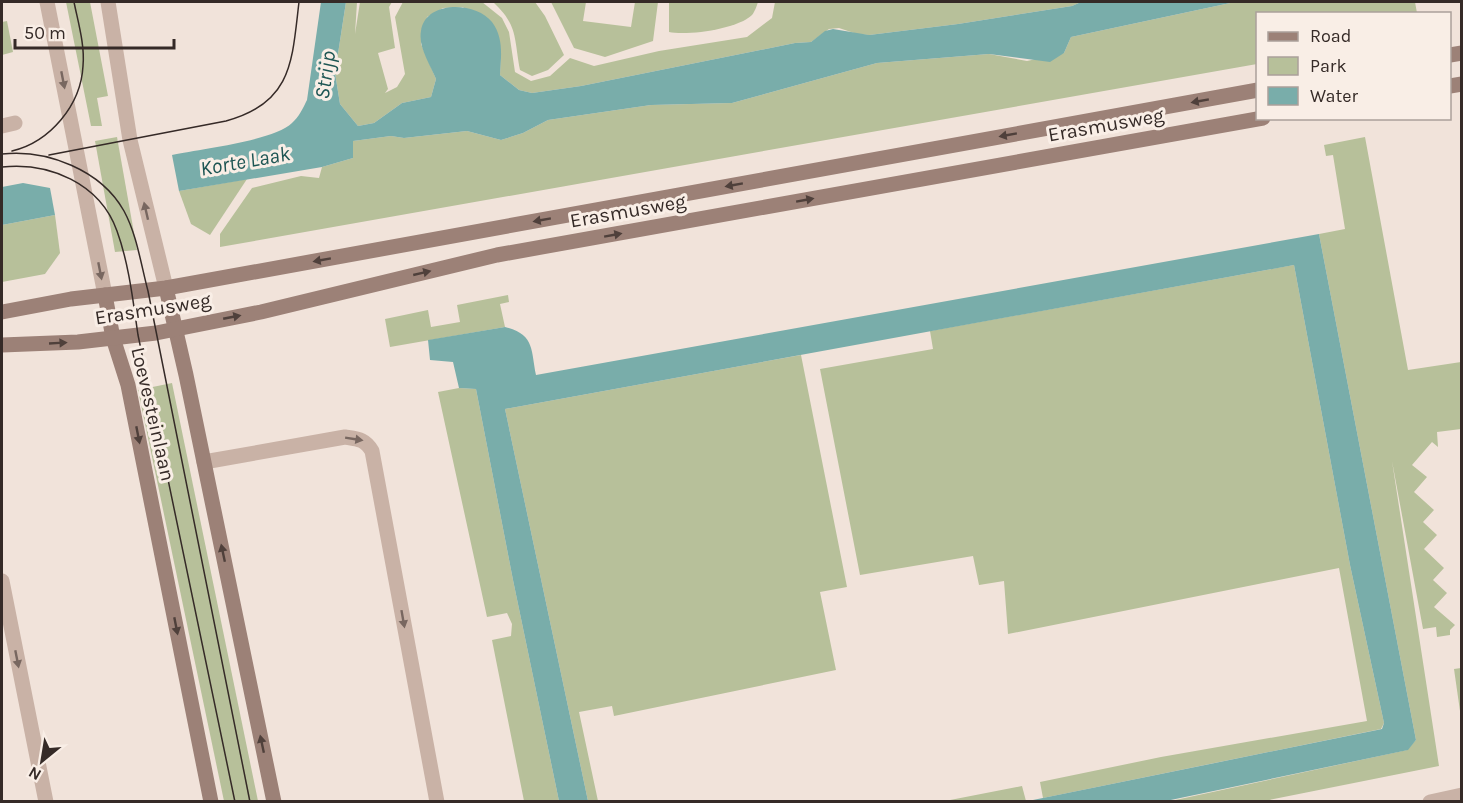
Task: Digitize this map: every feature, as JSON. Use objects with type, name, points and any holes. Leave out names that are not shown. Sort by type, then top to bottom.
[{"type":"main road","name":"Erasmusweg","points":[[2,312],[105,295],[166,288],[1256,90]]},
{"type":"main road","name":"Erasmusweg","points":[[2,345],[78,342],[175,329],[261,312],[497,255],[1256,119]]},
{"type":"main road","name":"Loevesteinlaan","points":[[166,288],[274,801]]},
{"type":"main road","name":"Loevesteinlaan","points":[[105,295],[113,338],[128,385],[211,801]]},
{"type":"street","name":"Loevesteinlaan","points":[[48,2],[105,295]]},
{"type":"street","name":"Loevesteinlaan","points":[[108,2],[130,140],[166,288]]},
{"type":"street","name":"Loevesteinlaan","points":[[204,462],[345,437],[362,439],[368,443],[372,451],[437,801]]},
{"type":"street","points":[[2,586],[46,801]]},
{"type":"street","points":[[1430,801],[1461,795]]},
{"type":"green space","points":[[66,2],[90,2],[108,96],[97,98],[102,126],[91,126]]},
{"type":"green space","points":[[346,2],[357,2],[355,34],[360,2],[392,2],[389,7],[395,48],[378,53],[388,89],[385,93],[397,87],[405,74],[395,17],[403,2],[482,2],[502,18],[509,32],[515,72],[531,81],[550,76],[570,58],[594,66],[659,51],[747,37],[772,18],[775,2],[1081,2],[1072,6],[958,24],[869,35],[839,28],[829,29],[811,42],[795,43],[581,86],[532,93],[519,90],[500,75],[501,51],[463,7],[443,8],[427,17],[421,44],[436,79],[431,97],[402,103],[374,123],[358,126],[340,104],[335,73]]},
{"type":"green space","points":[[493,2],[535,2],[545,16],[564,55],[548,70],[532,76],[520,70],[511,25]]},
{"type":"green space","points":[[551,2],[586,2],[583,21],[631,27],[635,2],[658,2],[653,41],[605,57],[574,48]]},
{"type":"green space","points":[[669,2],[758,2],[752,15],[736,24],[712,30],[677,33],[669,32]]},
{"type":"green space","points":[[1235,2],[1415,2],[1417,12],[1256,12],[1256,64],[220,247],[220,234],[252,188],[301,176],[319,178],[322,167],[353,158],[353,141],[467,131],[501,140],[523,133],[548,120],[651,105],[732,103],[877,63],[989,54],[1027,61],[1064,53],[1071,37]]},
{"type":"green space","points":[[7,21],[13,52],[2,55],[2,22]]},
{"type":"green space","points":[[117,137],[137,250],[115,252],[95,141]]},
{"type":"green space","points":[[1365,137],[1408,370],[1461,362],[1461,429],[1437,432],[1438,447],[1432,442],[1412,465],[1427,477],[1414,492],[1434,510],[1423,522],[1437,535],[1424,549],[1444,568],[1433,580],[1447,593],[1434,607],[1455,625],[1450,630],[1450,635],[1437,637],[1436,627],[1423,629],[1392,461],[1439,766],[1264,801],[1166,802],[1407,750],[1416,740],[1319,234],[1345,229],[1333,155],[1326,156],[1324,145]]},
{"type":"green space","points":[[247,179],[210,235],[191,224],[179,191]]},
{"type":"green space","points":[[55,215],[60,253],[45,274],[2,282],[2,225]]},
{"type":"green space","points":[[1294,265],[1350,565],[1384,723],[1381,729],[1043,798],[1040,782],[1161,757],[1367,721],[1339,568],[1008,634],[1004,581],[979,585],[973,556],[860,575],[820,369],[933,349],[930,331]]},
{"type":"green space","points":[[508,295],[509,302],[500,304],[505,327],[390,347],[385,319],[428,310],[431,327],[460,322],[457,305]]},
{"type":"green space","points":[[801,355],[847,587],[820,592],[836,670],[614,716],[612,706],[579,712],[598,801],[588,801],[505,409]]},
{"type":"green space","points":[[172,383],[258,801],[224,801],[138,390]]},
{"type":"green space","points":[[459,388],[476,389],[559,801],[524,801],[492,640],[511,636],[512,624],[507,613],[487,617],[438,392]]},
{"type":"green space","points":[[1461,668],[1462,711],[1460,711],[1454,669]]},
{"type":"green space","points":[[1022,786],[1026,801],[945,801]]},
{"type":"water","points":[[321,2],[346,2],[335,73],[340,104],[358,126],[374,123],[402,103],[431,97],[436,79],[423,49],[421,31],[425,21],[432,14],[452,7],[475,10],[492,22],[500,41],[500,75],[519,90],[532,93],[581,86],[795,43],[811,42],[825,31],[833,29],[869,35],[958,24],[1072,6],[1081,2],[1235,2],[1071,37],[1064,53],[1050,62],[989,54],[877,63],[732,103],[651,105],[548,120],[523,133],[501,140],[467,131],[353,141],[353,158],[322,167],[179,191],[172,155],[235,144],[269,135],[283,129],[297,118],[307,100]]},
{"type":"water","points":[[23,183],[50,188],[55,215],[2,225],[2,187]]},
{"type":"water","points":[[1319,234],[1416,740],[1408,750],[1166,801],[1028,801],[1382,729],[1384,723],[1350,565],[1294,265],[505,409],[588,801],[559,801],[476,389],[459,388],[453,362],[430,360],[428,340],[505,327],[515,330],[527,339],[530,345],[536,375]]},
{"type":"tram line","points":[[12,151],[26,146],[51,130],[70,108],[76,94],[81,80],[83,50],[74,2]]},
{"type":"tram line","points":[[49,155],[226,121],[248,113],[265,103],[277,91],[285,76],[294,43],[299,2]]},
{"type":"tram line","points":[[2,154],[37,155],[71,165],[87,174],[102,184],[114,197],[124,211],[132,230],[148,291],[250,802]]},
{"type":"tram line","points":[[2,167],[37,168],[71,179],[86,188],[98,200],[109,214],[117,231],[128,269],[138,335],[235,802]]},
{"type":"water label","name":"Strijp","points":[[325,75]]},
{"type":"water label","name":"Korte Laak","points":[[245,161]]}]
